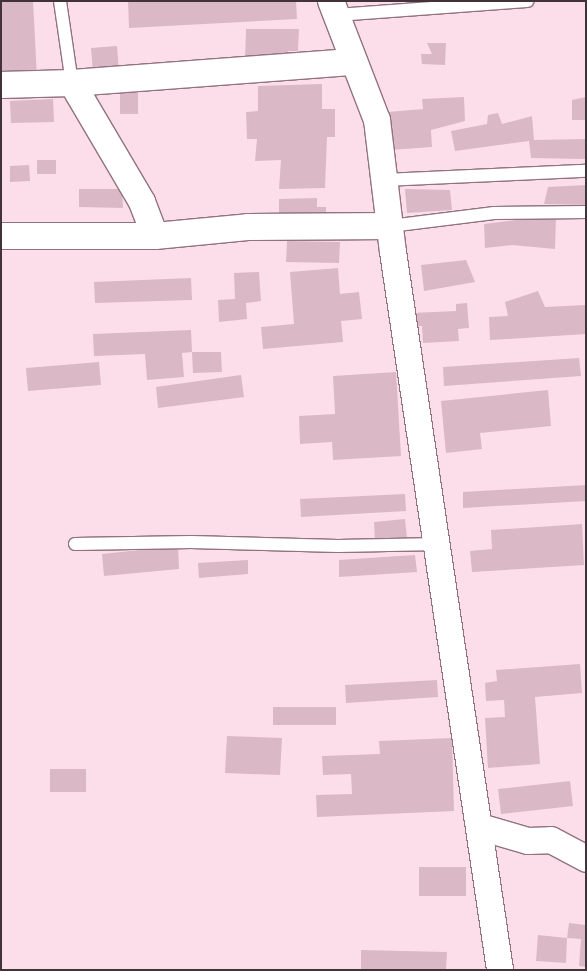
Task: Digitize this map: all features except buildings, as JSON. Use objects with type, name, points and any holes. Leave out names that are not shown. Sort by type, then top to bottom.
[{"type":"street","points":[[333,8],[377,120],[390,226],[439,544],[500,970]]},
{"type":"street","points":[[1,85],[72,83],[354,62]]},
{"type":"street","points":[[72,83],[142,202],[155,236]]},
{"type":"street","points":[[1,236],[155,236],[248,227],[390,226]]},
{"type":"street","points":[[480,827],[528,841],[551,840],[586,859]]},
{"type":"lane","points":[[60,1],[72,83]]},
{"type":"lane","points":[[333,8],[527,1]]},
{"type":"lane","points":[[384,180],[586,170]]},
{"type":"lane","points":[[390,226],[502,212],[586,212]]},
{"type":"lane","points":[[75,544],[191,542],[338,546],[439,544]]}]
